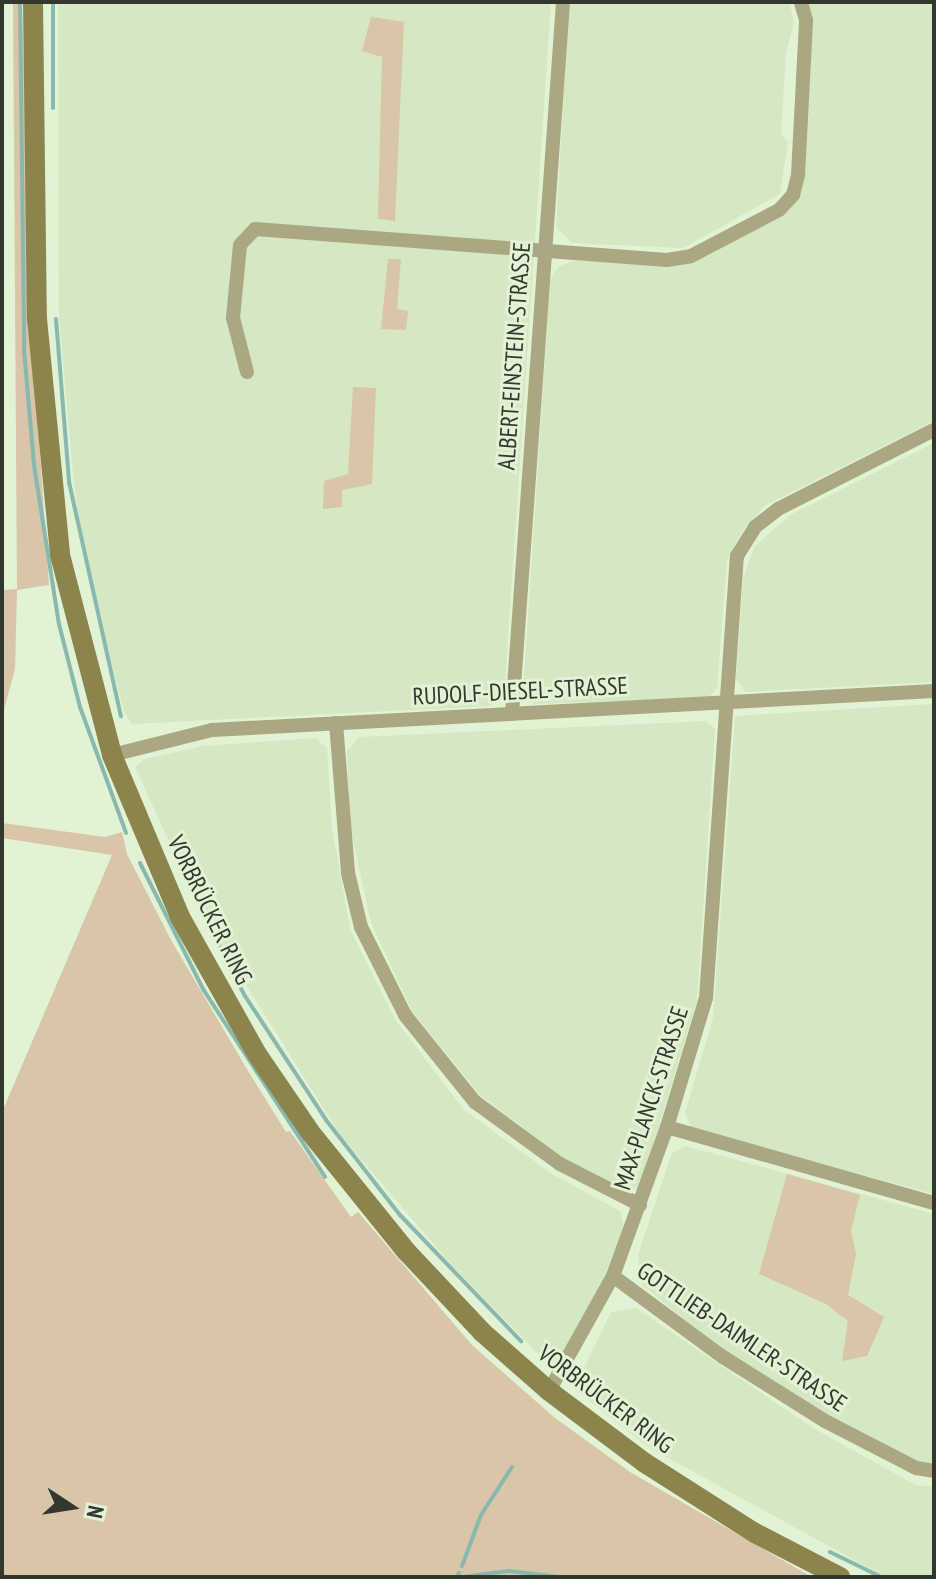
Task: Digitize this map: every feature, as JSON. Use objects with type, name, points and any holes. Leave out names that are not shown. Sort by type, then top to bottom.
[{"type":"main road","name":"VORBRÜCKER RING","points":[[33,2],[44,431],[60,555],[112,755],[201,958],[310,1132],[407,1252],[482,1332],[549,1391],[704,1503],[840,1577]]},
{"type":"street","name":"ALBERT-EINSTEIN-STRASSE","points":[[512,714],[563,2]]},
{"type":"street","points":[[247,372],[233,318],[240,245],[255,229],[667,260],[691,256],[779,210],[793,195],[798,178],[806,20],[801,2]]},
{"type":"street","name":"MAX-PLANCK-STRASSE","points":[[549,1391],[613,1276],[667,1127],[706,998],[733,574],[755,527],[778,509],[934,430]]},
{"type":"street","name":"RUDOLF-DIESEL-STRASSE","points":[[112,755],[212,730],[934,691]]},
{"type":"street","points":[[336,723],[348,873],[361,927],[405,1015],[475,1102],[560,1164],[640,1205]]},
{"type":"street","points":[[667,1127],[934,1203]]},
{"type":"street","name":"GOTTLIEB-DAIMLER-STRASSE","points":[[613,1276],[723,1357],[825,1421],[916,1468],[934,1471]]},
{"type":"shaded area","points":[[13,2],[22,2],[31,321],[49,585],[17,590],[15,669],[2,717],[4,590],[17,589]]},
{"type":"shaded area","points":[[58,2],[551,2],[504,697],[490,706],[132,724],[124,712],[82,547],[73,474],[59,317]]},
{"type":"shaded area","points":[[569,2],[789,2],[794,22],[786,54],[781,134],[788,142],[780,194],[683,248],[572,243],[556,227]]},
{"type":"shaded area","points":[[806,2],[934,2],[934,421],[766,505],[743,530],[727,560],[717,688],[708,698],[534,704],[523,694],[550,280],[559,266],[577,260],[660,265],[795,199]]},
{"type":"shaded area","points":[[371,17],[404,22],[395,221],[378,219],[382,57],[362,51]]},
{"type":"shaded area","points":[[388,259],[401,259],[397,309],[408,311],[406,330],[381,329]]},
{"type":"shaded area","points":[[353,387],[376,388],[372,484],[342,490],[342,507],[323,509],[324,481],[348,474]]},
{"type":"shaded area","points":[[934,443],[934,682],[745,692],[736,679],[743,580],[754,547],[790,515]]},
{"type":"shaded area","points":[[934,704],[934,1194],[692,1129],[685,1113],[713,1018],[735,716]]},
{"type":"shaded area","points":[[706,721],[715,729],[697,1001],[640,1187],[624,1193],[562,1157],[481,1096],[412,1011],[371,923],[350,826],[347,751],[359,737]]},
{"type":"shaded area","points":[[315,738],[327,748],[332,828],[350,929],[395,1019],[464,1110],[552,1174],[620,1211],[625,1233],[563,1363],[552,1368],[450,1263],[341,1136],[204,918],[135,767],[145,759],[202,746]]},
{"type":"shaded area","points":[[2,823],[105,837],[122,832],[127,854],[171,940],[248,1071],[286,1132],[290,1131],[351,1217],[358,1212],[472,1345],[555,1418],[630,1472],[812,1577],[2,1577],[2,1112],[112,855],[2,838]]},
{"type":"shaded area","points":[[686,1146],[934,1214],[934,1468],[918,1465],[822,1415],[720,1349],[641,1284],[638,1255],[672,1153]]},
{"type":"shaded area","points":[[787,1174],[860,1195],[851,1231],[856,1254],[848,1295],[884,1317],[867,1356],[842,1361],[848,1321],[826,1304],[759,1274]]},
{"type":"shaded area","points":[[636,1308],[813,1428],[916,1485],[934,1487],[934,1577],[888,1577],[876,1572],[647,1446],[574,1389],[611,1312]]},
{"type":"waterway","points":[[20,2],[24,350],[34,465],[59,624],[80,707],[126,833]]},
{"type":"waterway","points":[[53,2],[53,108]]},
{"type":"waterway","points":[[56,319],[69,482],[121,716]]},
{"type":"waterway","points":[[140,863],[203,989],[325,1177]]},
{"type":"waterway","points":[[212,933],[245,996],[326,1120],[400,1215],[521,1341]]},
{"type":"waterway","points":[[462,1566],[481,1515],[512,1467]]},
{"type":"waterway","points":[[830,1552],[881,1577]]},
{"type":"waterway","points":[[463,1577],[509,1571],[560,1577]]},
{"type":"waterway","points":[[456,1577],[459,1573]]}]
